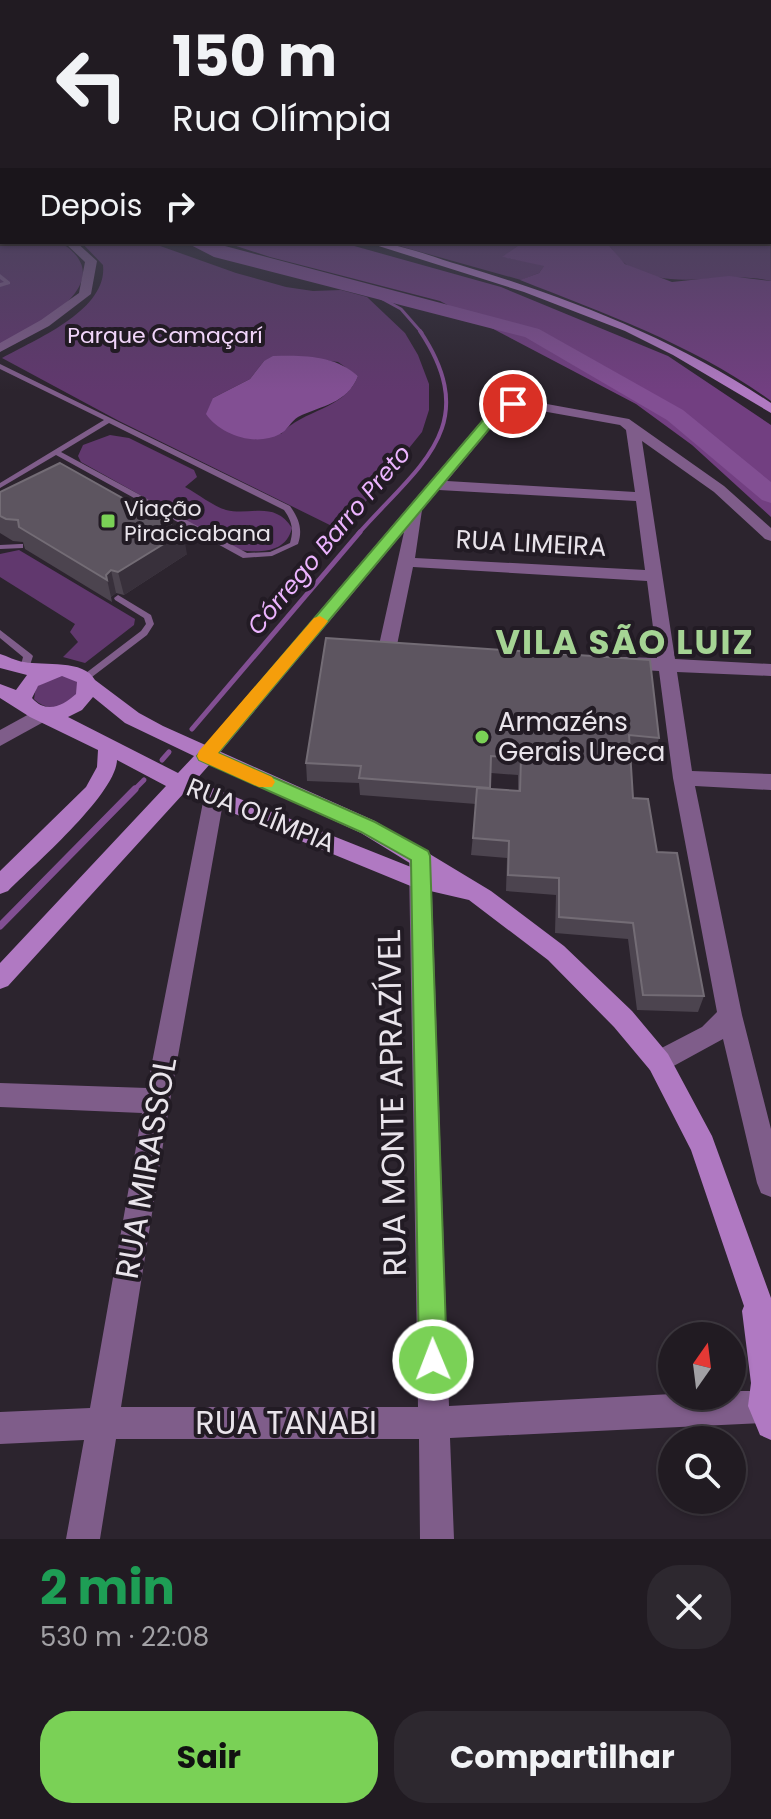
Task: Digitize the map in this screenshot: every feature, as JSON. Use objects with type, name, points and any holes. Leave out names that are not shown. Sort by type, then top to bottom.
[{"type":"main road","points":[[388,247],[527,287],[587,310],[692,359],[735,383],[771,409]]},
{"type":"main road","points":[[0,660],[25,669],[71,671],[86,681],[88,690],[81,702],[65,711],[35,709],[23,693],[26,686],[46,672]]},
{"type":"main road","name":"RUA OLÍMPIA","points":[[86,681],[132,718],[206,756],[368,827],[421,869]]},
{"type":"main road","name":"RUA OLÍMPIA","points":[[0,690],[181,784],[421,869],[483,897],[556,953],[623,1019],[659,1062],[703,1145],[756,1299],[771,1328]]},
{"type":"main road","points":[[0,885],[93,792],[107,767],[108,748]]},
{"type":"main road","points":[[0,979],[206,756]]},
{"type":"main road","name":"RUA OLÍMPIA","points":[[756,1299],[768,1398]]},
{"type":"street","points":[[0,348],[45,323],[85,294],[91,261],[75,247]]},
{"type":"street","points":[[206,756],[501,407],[525,404],[612,418],[633,427],[719,489],[771,536]]},
{"type":"street","points":[[633,427],[683,778],[730,1015],[771,1183]]},
{"type":"street","points":[[438,485],[645,497]]},
{"type":"street","points":[[388,645],[417,509]]},
{"type":"street","name":"RUA LIMEIRA","points":[[405,562],[654,576]]},
{"type":"street","points":[[305,639],[332,641]]},
{"type":"street","points":[[604,661],[771,670]]},
{"type":"street","points":[[8,734],[35,709]]},
{"type":"street","points":[[683,778],[771,782]]},
{"type":"street","name":"RUA MIRASSOL","points":[[83,1539],[157,1101],[214,797]]},
{"type":"street","name":"RUA MONTE APRAZÍVEL","points":[[421,869],[437,1539]]},
{"type":"street","points":[[659,1062],[711,1035],[730,1015]]},
{"type":"street","points":[[0,1095],[157,1101]]},
{"type":"street","name":"RUA TANABI","points":[[0,1428],[103,1423],[434,1423],[735,1406],[768,1398]]},
{"type":"lane","points":[[0,276],[8,283],[0,285]]},
{"type":"lane","points":[[0,366],[287,508],[296,520],[299,532],[294,544],[272,554],[246,556],[230,550],[56,452]]},
{"type":"lane","points":[[0,486],[107,421]]},
{"type":"lane","points":[[0,547],[20,546]]},
{"type":"lane","points":[[86,681],[144,633],[150,624],[148,617],[118,598]]},
{"type":"lane","points":[[0,633],[28,656],[25,669]]},
{"type":"green space","points":[[0,247],[67,247],[78,258],[83,272],[80,285],[58,310],[0,346]]},
{"type":"green space","name":"Parque Camaçarí","points":[[86,247],[163,247],[286,287],[313,291],[341,290],[367,297],[405,333],[418,355],[429,384],[429,410],[422,432],[342,531],[119,421],[2,358],[67,321],[94,296],[101,281],[103,265]],"holes":[[[292,356],[338,362],[358,376],[344,396],[300,419],[281,434],[213,398],[250,379],[264,361]]]},
{"type":"green space","points":[[402,247],[517,247],[503,257],[545,265],[539,273],[521,280]]},
{"type":"green space","points":[[610,247],[771,247],[771,281],[752,278],[663,278],[645,274],[621,260]]},
{"type":"green space","points":[[110,435],[129,438],[194,470],[197,477],[185,487],[221,508],[278,514],[292,528],[289,536],[271,550],[239,550],[81,462],[78,456],[83,445]]},
{"type":"green space","points":[[19,550],[135,619],[134,625],[85,663],[63,657],[78,642],[70,632],[75,624],[0,577],[0,554]]},
{"type":"green space","points":[[59,675],[68,676],[79,683],[80,689],[71,700],[59,706],[40,704],[34,699],[36,687]]},
{"type":"shaded area","points":[[239,247],[357,247],[501,287],[668,356],[771,425],[771,517],[692,445],[636,404],[440,301]]},
{"type":"shaded area","points":[[516,247],[610,247],[625,264],[672,282],[729,276],[771,281],[771,401],[742,381],[681,348],[520,280],[539,273],[544,266],[502,257]]},
{"type":"shaded area","points":[[273,356],[307,356],[329,360],[358,376],[341,398],[298,417],[282,433],[271,438],[239,437],[220,428],[206,414],[213,398],[250,379],[264,361]]},
{"type":"building","points":[[60,463],[183,532],[118,572],[111,570],[106,575],[107,580],[19,527],[18,520],[0,516],[0,492]]},
{"type":"building","points":[[326,638],[650,660],[659,738],[629,735],[633,798],[648,799],[657,852],[677,853],[704,996],[643,995],[633,923],[559,917],[559,878],[508,875],[509,841],[473,838],[477,788],[520,791],[521,758],[491,756],[490,788],[359,778],[361,766],[306,763]]},
{"type":"waterway","points":[[206,247],[532,333],[675,415],[771,495]]},
{"type":"waterway","name":"Córrego Barro Preto","points":[[368,291],[401,309],[422,333]]},
{"type":"waterway","name":"Córrego Barro Preto","points":[[358,534],[421,465],[436,443],[444,419],[446,394],[438,364],[420,331]]},
{"type":"waterway","name":"Córrego Barro Preto","points":[[192,729],[360,532]]},
{"type":"waterway","name":"Córrego Barro Preto","points":[[162,760],[169,752]]},
{"type":"waterway","name":"Córrego Barro Preto","points":[[135,789],[144,780]]},
{"type":"waterway","name":"Córrego Barro Preto","points":[[0,926],[135,789]]},
{"type":"slow traffic","points":[[266,782],[206,756],[320,621]]},
{"type":"place","name":"Viação Piracicabana","points":[[108,521]]},
{"type":"place","name":"Armazéns Gerais Ureca","points":[[482,737]]},
{"type":"district","name":"VILA SÃO LUIZ","points":[[625,642]]},
{"type":"route","points":[[433,1360],[421,856],[368,827],[206,756],[501,407],[513,404]]}]
